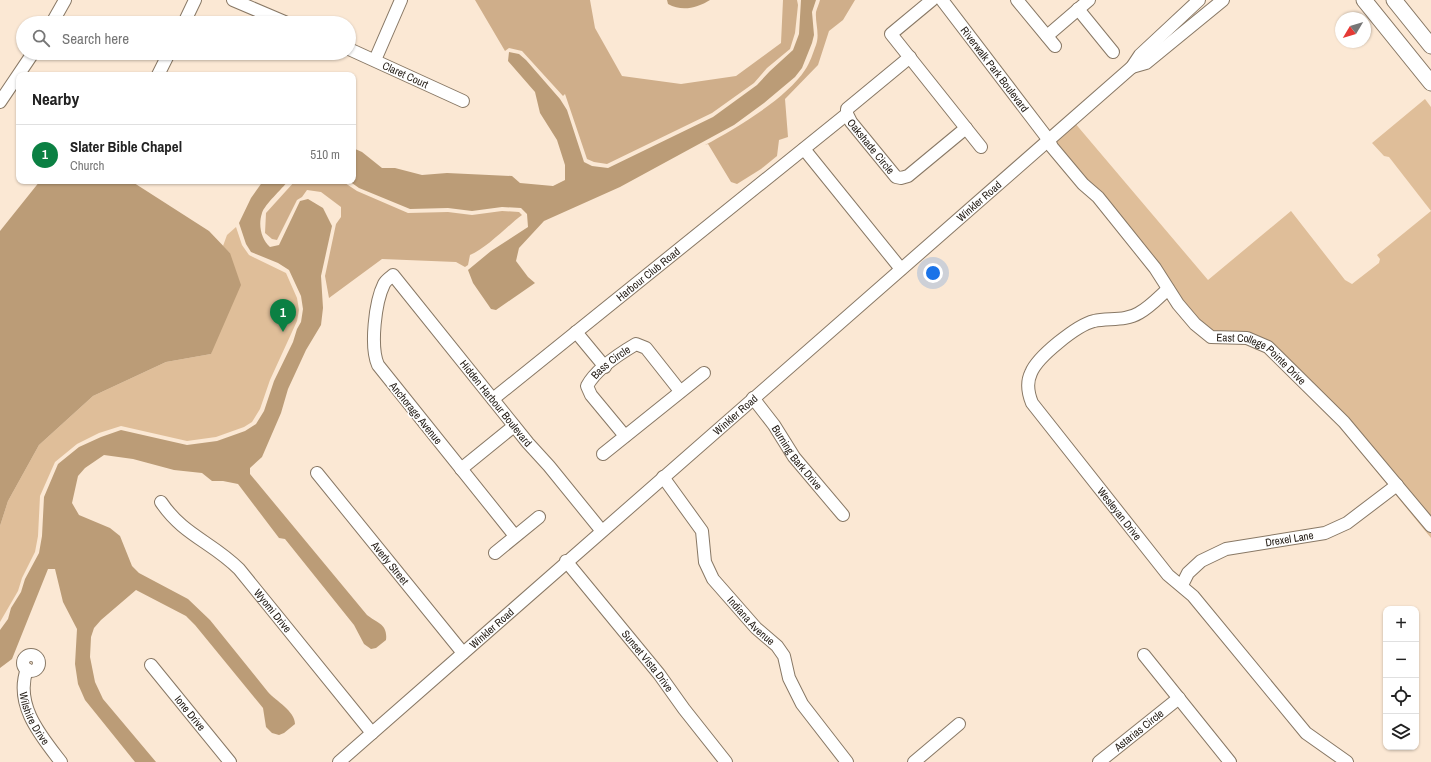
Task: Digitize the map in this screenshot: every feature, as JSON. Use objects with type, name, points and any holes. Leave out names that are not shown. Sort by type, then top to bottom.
[{"type":"main road","points":[[1364,0],[1426,66],[1431,83]]},
{"type":"main road","points":[[1394,0],[1431,46]]},
{"type":"street","points":[[56,16],[65,0]]},
{"type":"street","points":[[187,16],[195,0]]},
{"type":"street","points":[[233,0],[271,16]]},
{"type":"street","points":[[375,60],[401,0]]},
{"type":"street","points":[[932,0],[891,34],[981,147]]},
{"type":"street","name":"Riverwalk Park Boulevard","points":[[942,0],[1048,139]]},
{"type":"street","points":[[1017,0],[1055,46]]},
{"type":"street","points":[[1047,36],[1089,0]]},
{"type":"street","name":"Winkler Road","points":[[339,762],[601,530],[1132,67],[1140,55],[1199,0]]},
{"type":"street","name":"Winkler Road","points":[[1132,67],[1146,63],[1223,0]]},
{"type":"street","points":[[1078,8],[1113,52]]},
{"type":"street","name":"Claret Court","points":[[356,52],[463,101]]},
{"type":"street","name":"Oakshade Circle","points":[[910,57],[847,109],[847,114],[896,177],[901,178],[908,176],[966,128]]},
{"type":"street","points":[[20,72],[28,60]]},
{"type":"street","points":[[160,72],[166,60]]},
{"type":"street","points":[[0,102],[16,78]]},
{"type":"street","name":"Harbour Club Road","points":[[492,399],[847,114]]},
{"type":"street","name":"East College Pointe Drive","points":[[1048,139],[1052,147],[1084,184],[1098,197],[1155,268],[1168,289],[1195,324],[1211,337],[1247,338],[1268,347],[1344,422],[1431,526]]},
{"type":"street","points":[[804,149],[901,269]]},
{"type":"street","name":"Hidden Harbour Boulevard","points":[[393,275],[514,426],[601,530]]},
{"type":"street","name":"Anchorage Avenue","points":[[393,275],[385,282],[379,297],[374,357],[384,373],[515,536]]},
{"type":"street","name":"Wesleyan Drive","points":[[1168,289],[1139,314],[1125,318],[1093,321],[1082,326],[1038,361],[1030,373],[1028,387],[1030,399],[1035,409],[1168,575],[1182,585],[1306,733],[1347,762]]},
{"type":"street","points":[[576,332],[605,367]]},
{"type":"street","name":"Bass Circle","points":[[625,436],[591,394],[587,386],[592,378],[605,367],[636,344],[646,348],[680,392]]},
{"type":"street","points":[[603,454],[704,373]]},
{"type":"street","name":"Burning Bark Drive","points":[[753,398],[774,425],[794,457],[843,515]]},
{"type":"street","points":[[461,469],[514,426]]},
{"type":"street","name":"Averly Street","points":[[317,473],[463,653]]},
{"type":"street","name":"Indiana Avenue","points":[[662,477],[702,531],[705,562],[713,579],[756,628],[777,646],[784,656],[789,678],[802,704],[847,762]]},
{"type":"street","name":"Drexel Lane","points":[[1182,585],[1188,573],[1200,561],[1226,549],[1325,533],[1347,523],[1397,485]]},
{"type":"street","name":"Wyomi Drive","points":[[161,502],[182,527],[224,555],[239,569],[372,733]]},
{"type":"street","points":[[494,553],[539,517]]},
{"type":"street","name":"Sunset Vista Drive","points":[[566,561],[659,674],[684,709],[726,762]]},
{"type":"street","points":[[1144,654],[1230,762]]},
{"type":"street","name":"Ione Drive","points":[[151,665],[230,762]]},
{"type":"street","name":"Wilshire Drive","points":[[27,670],[23,679],[23,690],[27,709],[39,734],[62,762]]},
{"type":"street","name":"Astarias Circle","points":[[1099,762],[1179,698]]},
{"type":"street","points":[[914,762],[959,724]]},
{"type":"shaded area","points":[[475,0],[590,0],[595,28],[622,76],[681,84],[736,76],[781,43],[783,0],[797,0],[798,5],[795,33],[790,49],[767,68],[754,83],[712,113],[607,164],[594,162],[587,159],[565,94],[563,96],[522,51],[509,48],[505,51]]},
{"type":"shaded area","points":[[667,0],[710,0],[695,7],[679,8],[668,4]]},
{"type":"shaded area","points":[[801,0],[816,0],[812,12],[814,35],[812,43],[802,68],[795,77],[764,103],[734,125],[620,187],[544,221],[519,248],[516,261],[528,277],[535,283],[496,310],[491,309],[473,283],[468,270],[491,251],[528,227],[527,214],[521,208],[502,207],[472,211],[448,208],[410,209],[359,188],[353,184],[356,184],[356,149],[362,152],[382,168],[395,168],[422,175],[447,173],[512,176],[520,183],[553,186],[565,180],[565,165],[557,140],[540,113],[535,92],[508,61],[509,52],[519,54],[526,60],[560,99],[567,110],[584,162],[592,166],[608,168],[713,117],[757,85],[793,50],[799,34]]},
{"type":"shaded area","points":[[820,0],[855,0],[843,20],[829,31],[818,65],[785,99],[788,137],[779,140],[777,156],[761,169],[737,184],[731,182],[708,144],[705,145],[731,131],[773,102],[786,92],[805,70],[818,37],[816,12]]},
{"type":"shaded area","points":[[1425,99],[1431,107],[1431,211],[1389,157],[1384,156],[1372,143]]},
{"type":"shaded area","points":[[1074,122],[1208,280],[1291,211],[1345,280],[1352,284],[1379,263],[1380,259],[1377,255],[1431,211],[1431,538],[1313,394],[1270,353],[1240,342],[1207,335],[1151,265],[1046,147]]},
{"type":"shaded area","points":[[38,184],[136,184],[209,231],[230,253],[241,285],[211,354],[166,362],[93,396],[39,445],[8,501],[0,526],[0,231]]},
{"type":"shaded area","points":[[261,184],[285,184],[270,201],[262,213],[260,222],[261,232],[264,240],[270,247],[279,245],[300,201],[308,199],[323,208],[332,226],[321,276],[323,308],[321,325],[306,350],[288,389],[281,413],[262,457],[250,468],[250,474],[367,615],[384,627],[386,640],[376,648],[371,649],[364,644],[354,625],[285,539],[279,538],[238,484],[223,481],[212,481],[202,473],[174,470],[133,459],[104,455],[85,468],[78,476],[72,503],[79,515],[110,528],[120,536],[132,566],[139,573],[188,599],[210,620],[268,692],[289,711],[295,724],[279,735],[272,733],[266,727],[263,708],[195,625],[186,616],[136,590],[101,620],[94,628],[91,637],[90,657],[95,682],[103,699],[156,762],[135,762],[85,700],[78,684],[75,664],[77,629],[63,602],[55,569],[48,569],[12,659],[0,668],[0,630],[8,619],[11,608],[21,592],[25,579],[39,553],[42,536],[44,497],[58,464],[79,447],[121,430],[187,445],[217,441],[245,431],[256,424],[264,411],[274,381],[301,322],[303,309],[301,296],[289,270],[278,263],[251,252],[246,244],[239,223],[251,198]]},
{"type":"shaded area","points":[[292,184],[346,184],[357,191],[408,213],[448,212],[472,215],[502,211],[519,212],[522,215],[490,243],[470,255],[468,265],[465,267],[456,262],[382,259],[329,298],[325,276],[336,224],[341,217],[341,207],[321,192],[307,190],[302,197],[297,200],[277,240],[272,239],[265,233],[266,213]]},
{"type":"shaded area","points":[[236,227],[242,245],[249,255],[286,273],[297,298],[299,310],[297,321],[270,380],[260,409],[252,422],[244,427],[216,437],[187,441],[121,426],[99,433],[77,444],[55,462],[40,496],[38,536],[35,552],[22,578],[18,591],[0,622],[0,526],[8,501],[39,445],[93,396],[166,362],[211,354],[230,253],[223,246],[227,235]]},
{"type":"place","name":"Slater Bible Chapel","points":[[283,332]]}]
